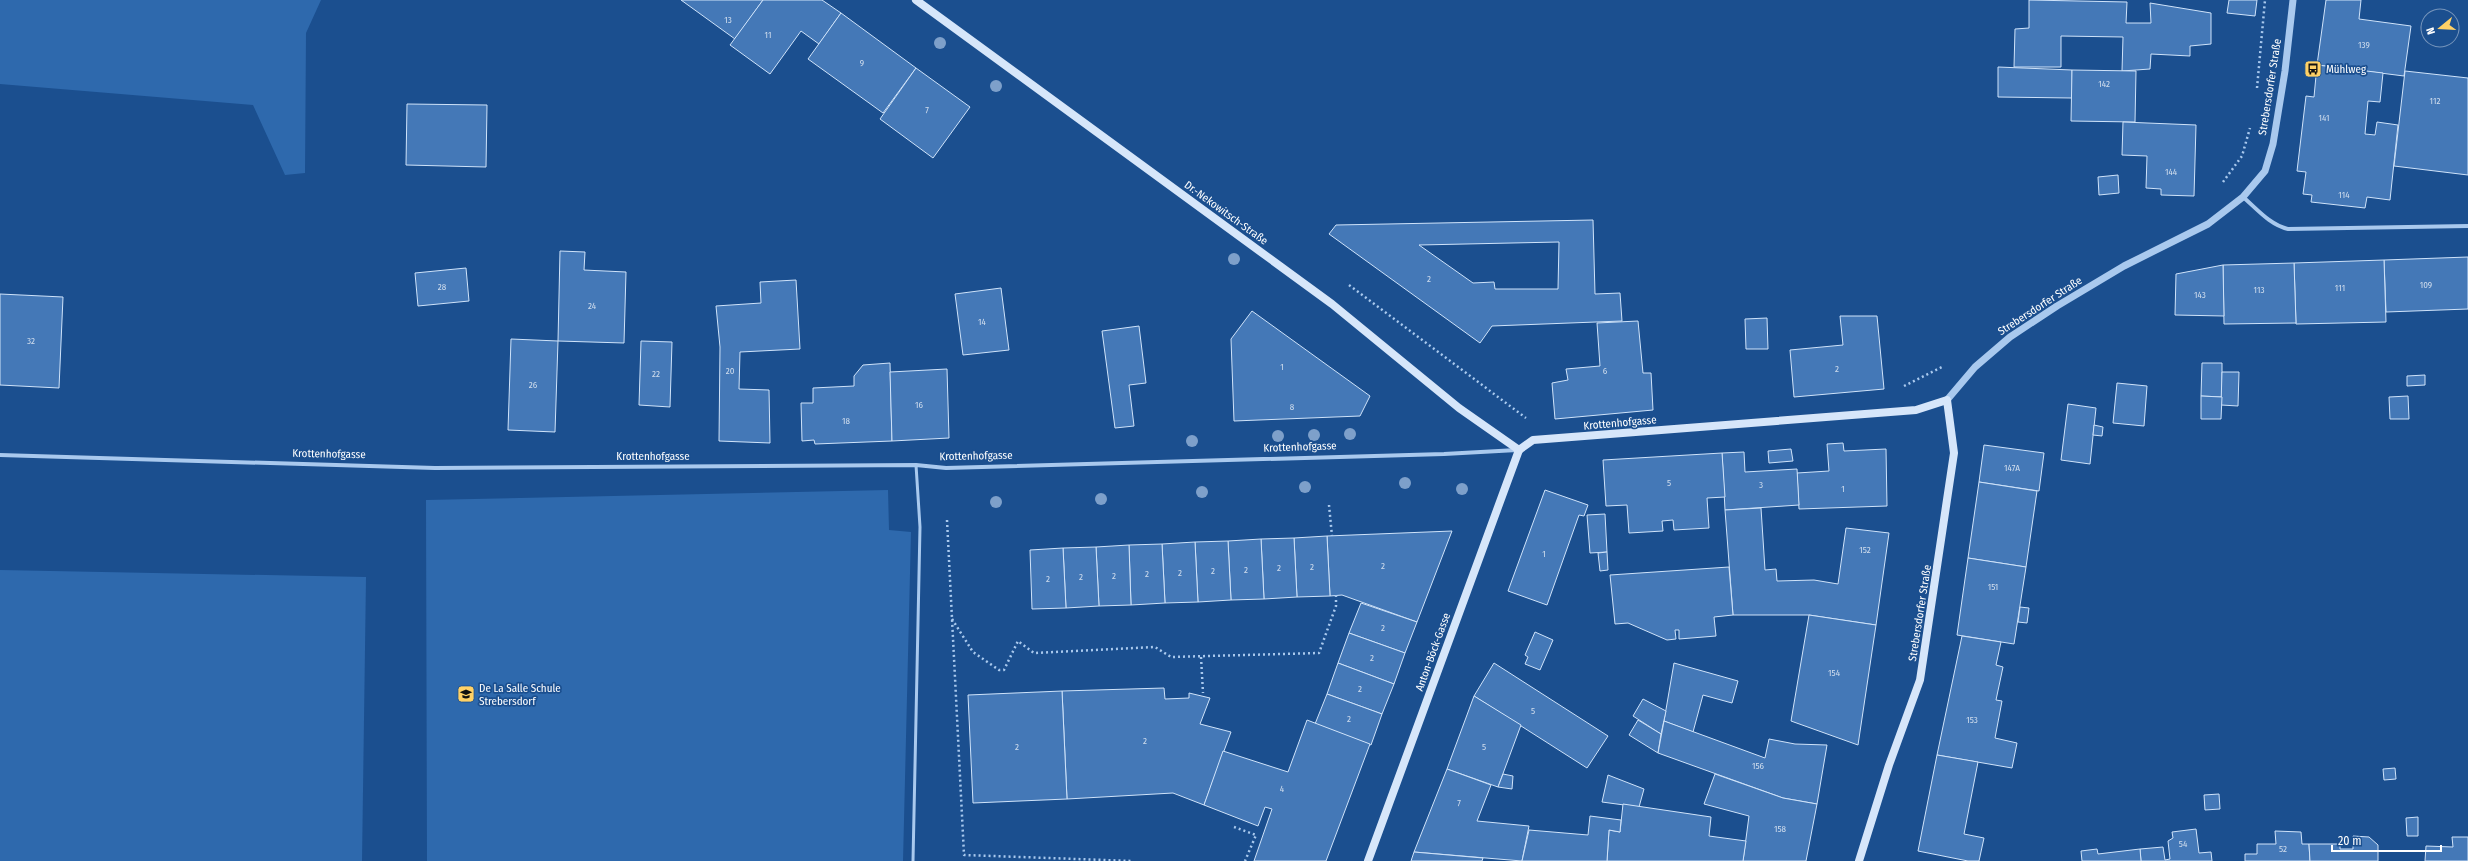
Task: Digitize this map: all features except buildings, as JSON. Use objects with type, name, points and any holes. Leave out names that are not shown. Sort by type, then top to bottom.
[{"type":"main road","name":"Dr.-Nekowitsch-Straße","points":[[916,0],[1332,304],[1460,408],[1519,450]]},
{"type":"main road","name":"Krottenhofgasse","points":[[1519,450],[1533,440],[1916,410],[1947,400]]},
{"type":"main road","name":"Strebersdorfer Straße","points":[[1859,861],[1889,764],[1920,680],[1954,453],[1947,400]]},
{"type":"main road","name":"Anton-Böck-Gasse","points":[[1368,861],[1519,450]]},
{"type":"street","name":"Strebersdorfer Straße","points":[[1947,400],[1975,367],[2010,337],[2057,306],[2124,266],[2208,224],[2243,197],[2265,171],[2273,144],[2286,70],[2293,0]]},
{"type":"street","points":[[2243,197],[2269,220],[2279,227],[2288,229],[2468,226]]},
{"type":"street","name":"Krottenhofgasse","points":[[0,455],[435,468],[916,465],[946,468],[1436,455],[1519,450]]},
{"type":"lane","points":[[913,861],[920,526],[916,465]]},
{"type":"path","points":[[2256,92],[2266,0]]},
{"type":"path","points":[[2221,185],[2242,156],[2252,122]]},
{"type":"path","points":[[1900,388],[1950,361]]},
{"type":"path","points":[[1524,418],[1531,419]]},
{"type":"path","points":[[1329,505],[1332,536]]},
{"type":"path","points":[[947,520],[964,855],[1133,861]]},
{"type":"path","points":[[952,619],[973,652],[999,670],[1004,670],[1018,641],[1034,653],[1155,647],[1171,658],[1319,653],[1336,606],[1336,595]]},
{"type":"path","points":[[1201,656],[1203,693]]},
{"type":"path","points":[[1234,827],[1256,835],[1245,861]]},
{"type":"shaded area","points":[[0,0],[321,0],[306,33],[305,173],[285,175],[253,105],[0,84]]},
{"type":"shaded area","points":[[888,490],[889,530],[911,532],[903,861],[427,861],[426,500]]},
{"type":"shaded area","points":[[0,570],[366,577],[362,861],[0,861]]},
{"type":"place","name":"Mühlweg","points":[[2313,69]]},
{"type":"place","name":"De La Salle Schule Strebersdorf","points":[[466,694]]}]
